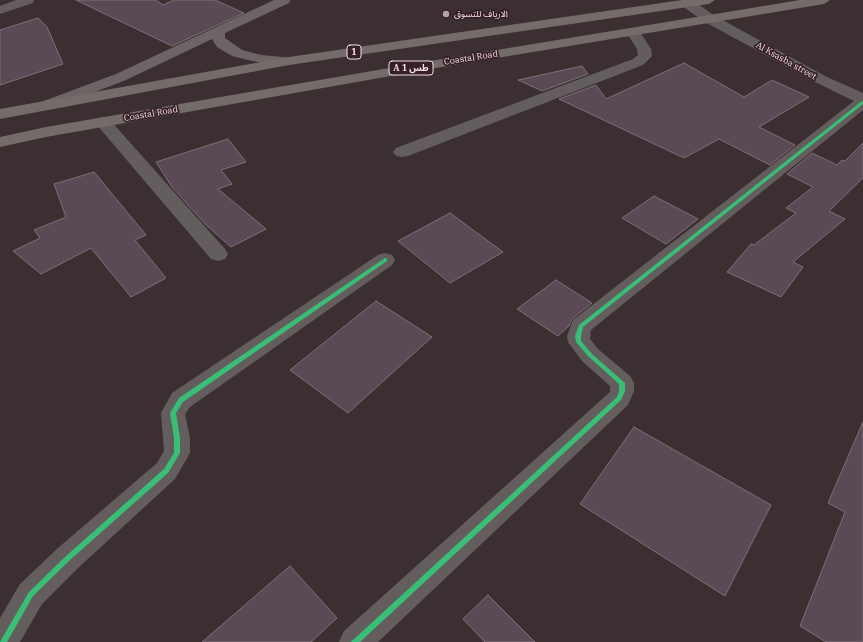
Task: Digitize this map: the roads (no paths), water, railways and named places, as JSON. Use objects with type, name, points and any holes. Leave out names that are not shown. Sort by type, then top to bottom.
[{"type":"highway","name":"1","points":[[0,114],[289,61],[709,0]]},
{"type":"highway","name":"Coastal Road","points":[[0,142],[103,122],[429,65],[824,0]]},
{"type":"main road","points":[[47,105],[121,77],[284,0]]},
{"type":"main road","points":[[218,32],[218,38],[222,44],[237,53],[261,60],[289,61]]},
{"type":"street","points":[[0,10],[28,0]]},
{"type":"street","name":"Al Ksasba street","points":[[687,3],[710,19],[863,101]]},
{"type":"street","points":[[402,152],[638,62],[645,56],[644,49],[633,32]]},
{"type":"street","points":[[355,642],[619,398],[623,387],[619,378],[590,355],[579,342],[578,336],[581,326],[863,101]]},
{"type":"street","points":[[103,122],[218,254]]},
{"type":"street","points":[[3,642],[31,594],[68,558],[166,471],[177,452],[177,438],[173,413],[181,400],[385,260]]},
{"type":"place","name":"الارياف للتسوق","points":[[446,14]]}]
